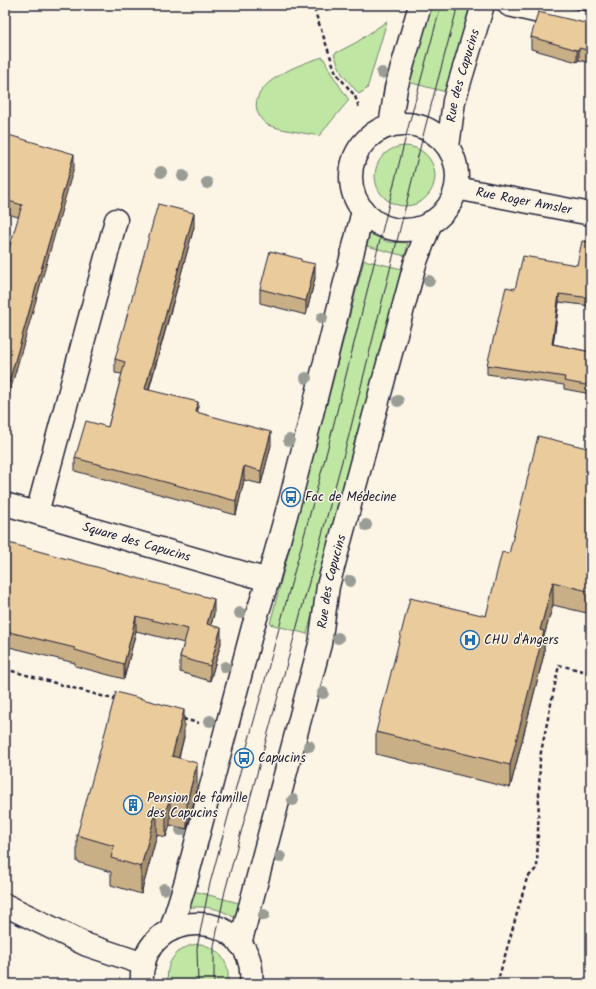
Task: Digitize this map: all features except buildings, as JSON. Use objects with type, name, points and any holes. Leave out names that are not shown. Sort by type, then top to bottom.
[{"type":"street","points":[[390,126],[396,88],[420,5]]},
{"type":"street","name":"Rue des Capucins","points":[[448,147],[454,102],[483,5]]},
{"type":"street","points":[[509,5],[591,24]]},
{"type":"street","name":"Rue des Capucins","points":[[402,124],[419,126],[438,136],[448,147],[454,158],[457,170],[456,188],[445,210],[431,222],[413,229],[395,229],[378,223],[363,210],[356,200],[352,188],[351,176],[353,161],[364,142],[376,132],[390,126],[402,124]]},
{"type":"street","name":"Rue Roger Amsler","points":[[456,188],[591,214]]},
{"type":"street","points":[[171,929],[186,881],[253,627],[268,580],[363,210]]},
{"type":"street","points":[[37,513],[116,220]]},
{"type":"street","name":"Rue des Capucins","points":[[240,944],[320,644],[328,586],[336,555],[415,264],[431,222]]},
{"type":"street","name":"Square des Capucins","points":[[5,504],[268,580]]},
{"type":"street","points":[[5,904],[143,974],[154,944],[171,929],[193,923],[212,925],[222,929],[240,944],[250,962],[251,984]]},
{"type":"path","points":[[314,9],[328,55],[336,73],[355,96],[359,108]]},
{"type":"path","points":[[497,984],[527,878],[538,868],[540,757],[559,665],[587,672]]},
{"type":"path","points":[[5,669],[119,701]]},
{"type":"path","points":[[180,718],[202,724]]},
{"type":"green space","points":[[430,5],[470,5],[446,92],[408,82]]},
{"type":"green space","points":[[387,21],[367,89],[359,94],[342,74],[334,54],[357,42]]},
{"type":"green space","points":[[323,57],[331,73],[349,100],[319,136],[279,128],[268,125],[264,122],[257,111],[257,101],[261,91],[279,75]]},
{"type":"green space","points":[[405,146],[422,151],[430,159],[435,176],[430,193],[422,201],[405,206],[388,201],[380,193],[375,176],[380,159],[388,151]]},
{"type":"green space","points":[[370,234],[388,242],[408,243],[405,256],[367,246]]},
{"type":"green space","points":[[364,260],[402,269],[307,634],[270,624]]},
{"type":"green space","points":[[190,890],[239,903],[235,918],[212,908],[186,908]]},
{"type":"green space","points":[[201,944],[208,946],[223,958],[228,970],[227,984],[169,984],[168,968],[174,956],[186,947]]},
{"type":"tram line","points":[[198,984],[197,948],[209,887],[327,451],[409,124],[441,5]]},
{"type":"tram line","points":[[214,984],[214,946],[225,891],[348,439],[425,128],[458,5]]},
{"type":"place","name":"Fac de Médecine","points":[[291,497]]},
{"type":"place","name":"CHU d'Angers","points":[[470,640]]},
{"type":"place","name":"Capucins","points":[[244,758]]},
{"type":"place","name":"Pension de famille des Capucins","points":[[133,805]]}]
